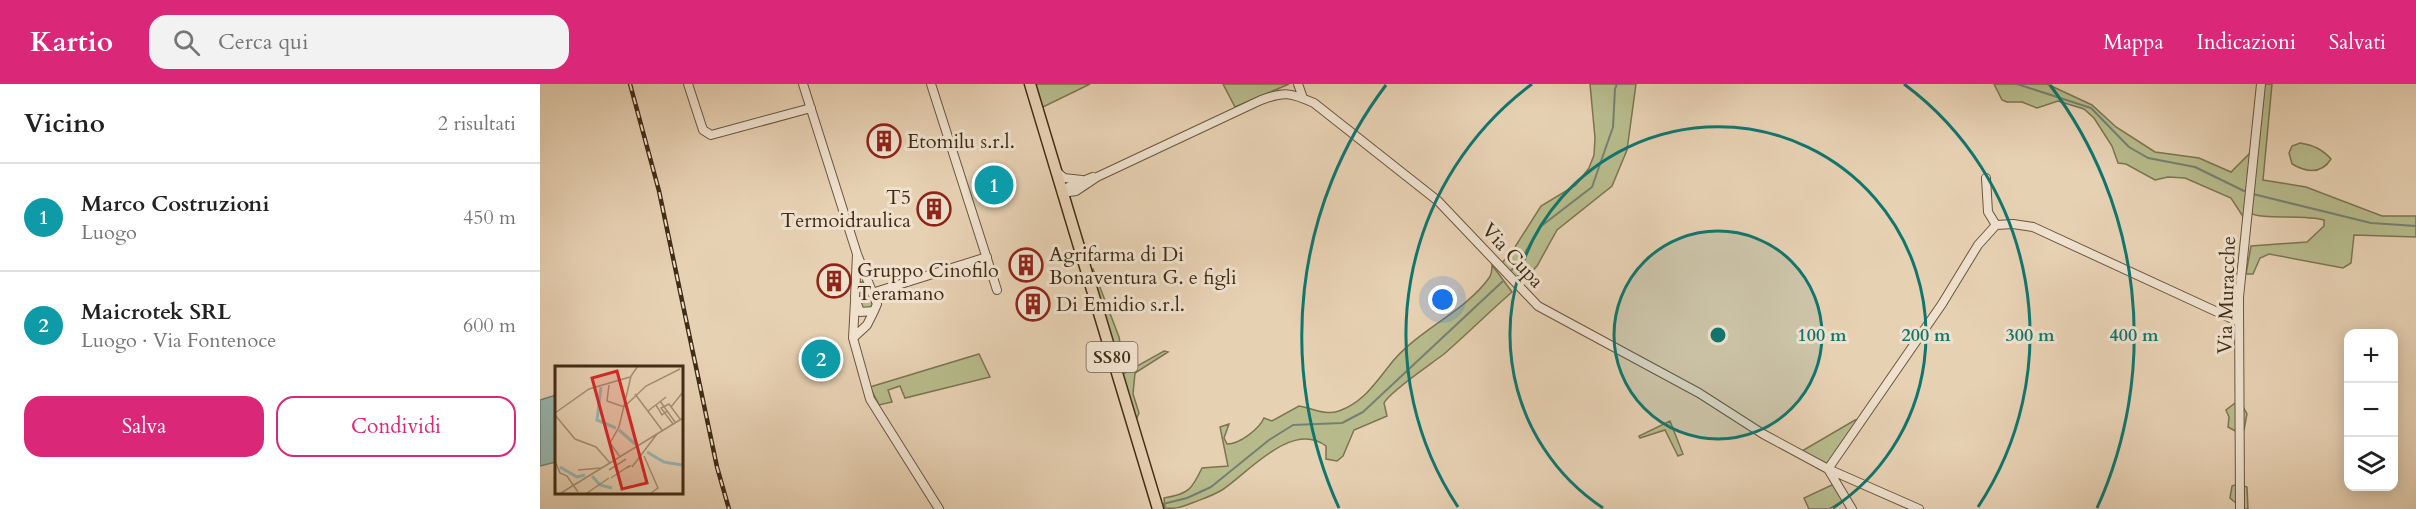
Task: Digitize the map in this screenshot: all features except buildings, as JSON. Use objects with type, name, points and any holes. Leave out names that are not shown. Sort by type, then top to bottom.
[{"type":"main road","name":"SS80","points":[[1030,84],[1158,509]]},
{"type":"street","points":[[688,84],[703,130],[711,135],[811,108]]},
{"type":"street","points":[[803,84],[857,254],[877,304],[867,325],[853,338]]},
{"type":"street","points":[[931,84],[997,290]]},
{"type":"street","points":[[1298,84],[1303,98]]},
{"type":"street","name":"Via Muracche","points":[[2240,509],[2239,322],[2244,242],[2261,84]]},
{"type":"street","name":"Via Cupa","points":[[1062,193],[1066,188],[1097,177],[1261,100],[1280,93],[1303,98],[1314,103],[1438,201],[1538,306],[1699,393],[1763,434],[1828,469],[1919,509]]},
{"type":"street","points":[[1056,171],[1064,178],[1083,183],[1071,201],[1070,218]]},
{"type":"street","points":[[1986,178],[1988,212],[1996,225]]},
{"type":"street","points":[[1852,509],[1828,469],[1942,304],[1978,245],[1996,225],[2013,224],[2033,227],[2239,322]]},
{"type":"street","points":[[857,254],[853,338],[870,399],[939,509]]},
{"type":"street","points":[[872,293],[987,257]]},
{"type":"street","points":[[855,298],[860,312],[874,311]]},
{"type":"green space","points":[[1033,84],[1090,84],[1041,108]]},
{"type":"green space","points":[[1223,84],[1289,84],[1235,107]]},
{"type":"green space","points":[[1590,84],[1636,84],[1627,150],[1612,186],[1557,230],[1537,266],[1521,283],[1502,263],[1541,206],[1576,185],[1589,168],[1594,155],[1595,138]]},
{"type":"green space","points":[[1994,84],[2047,84],[2092,105],[2116,127],[2155,152],[2199,158],[2231,172],[2249,154],[2252,147],[2244,218],[2231,198],[2185,178],[2168,177],[2155,180],[2126,164],[2118,163],[2112,146],[2094,118],[2084,109],[2058,101],[2037,108],[2022,102],[2007,102],[2002,100]]},
{"type":"green space","points":[[2263,84],[2272,84],[2263,180],[2306,187],[2382,216],[2416,216],[2416,237],[2354,235],[2351,263],[2343,268],[2269,254],[2260,258],[2253,274],[2246,274],[2251,246],[2307,242],[2324,226],[2324,220],[2316,218],[2263,216],[2251,213]]},
{"type":"green space","points":[[2300,143],[2317,148],[2331,159],[2318,170],[2297,167],[2292,164],[2289,153],[2292,146]]},
{"type":"green space","points":[[1492,265],[1512,292],[1444,354],[1387,398],[1384,403],[1387,416],[1354,430],[1343,456],[1337,461],[1326,459],[1326,446],[1313,440],[1299,440],[1285,444],[1271,452],[1218,492],[1182,507],[1165,508],[1164,498],[1179,495],[1189,489],[1202,468],[1228,466],[1220,427],[1229,424],[1224,438],[1227,444],[1248,435],[1264,418],[1272,421],[1299,406],[1329,413],[1347,408],[1373,386],[1412,342],[1479,290],[1490,276]]},
{"type":"green space","points":[[1093,269],[1119,337],[1123,359],[1127,366],[1120,370],[1090,270]]},
{"type":"green space","points":[[865,281],[873,306],[867,311],[860,306],[861,282]]},
{"type":"green space","points":[[1164,351],[1168,352],[1135,373],[1133,394],[1139,413],[1136,420],[1121,375]]},
{"type":"green space","points":[[979,354],[990,377],[905,398],[900,386],[888,390],[892,402],[879,405],[870,387]]},
{"type":"green space","points":[[2235,403],[2242,405],[2247,414],[2244,430],[2237,432],[2228,427],[2229,417],[2226,410]]},
{"type":"green space","points":[[1861,419],[1829,465],[1802,451],[1855,420]]},
{"type":"green space","points":[[1670,421],[1683,454],[1678,456],[1665,430],[1640,438],[1639,436]]},
{"type":"green space","points":[[1834,484],[1844,501],[1829,509],[1809,509],[1804,498]]},
{"type":"green space","points":[[2238,484],[2247,487],[2248,509],[2237,509],[2237,504],[2230,498],[2232,486]]},
{"type":"water","points":[[555,395],[555,462],[540,466],[540,400]]},
{"type":"waterway","points":[[1510,272],[1522,258],[1540,227],[1592,187],[1613,127],[1617,84]]},
{"type":"waterway","points":[[2017,84],[2091,108],[2129,147],[2148,158],[2195,167],[2244,191]]},
{"type":"waterway","points":[[2253,194],[2371,223],[2416,226]]},
{"type":"waterway","points":[[1159,505],[1187,498],[1211,487],[1269,440],[1293,425],[1342,423],[1363,412],[1503,281]]},
{"type":"railway","points":[[630,84],[659,191],[717,467],[729,509]]},
{"type":"place","name":"Etomilu s.r.l.","points":[[884,141]]},
{"type":"place","name":"Marco Costruzioni","points":[[994,185]]},
{"type":"place","name":"T5 Termoidraulica","points":[[934,209]]},
{"type":"place","name":"Agrifarma di Di Bonaventura G. e figli","points":[[1026,265]]},
{"type":"place","name":"Gruppo Cinofilo Teramano","points":[[834,281]]},
{"type":"place","name":"Di Emidio s.r.l.","points":[[1033,304]]},
{"type":"place","name":"Maicrotek SRL","points":[[821,359]]}]
